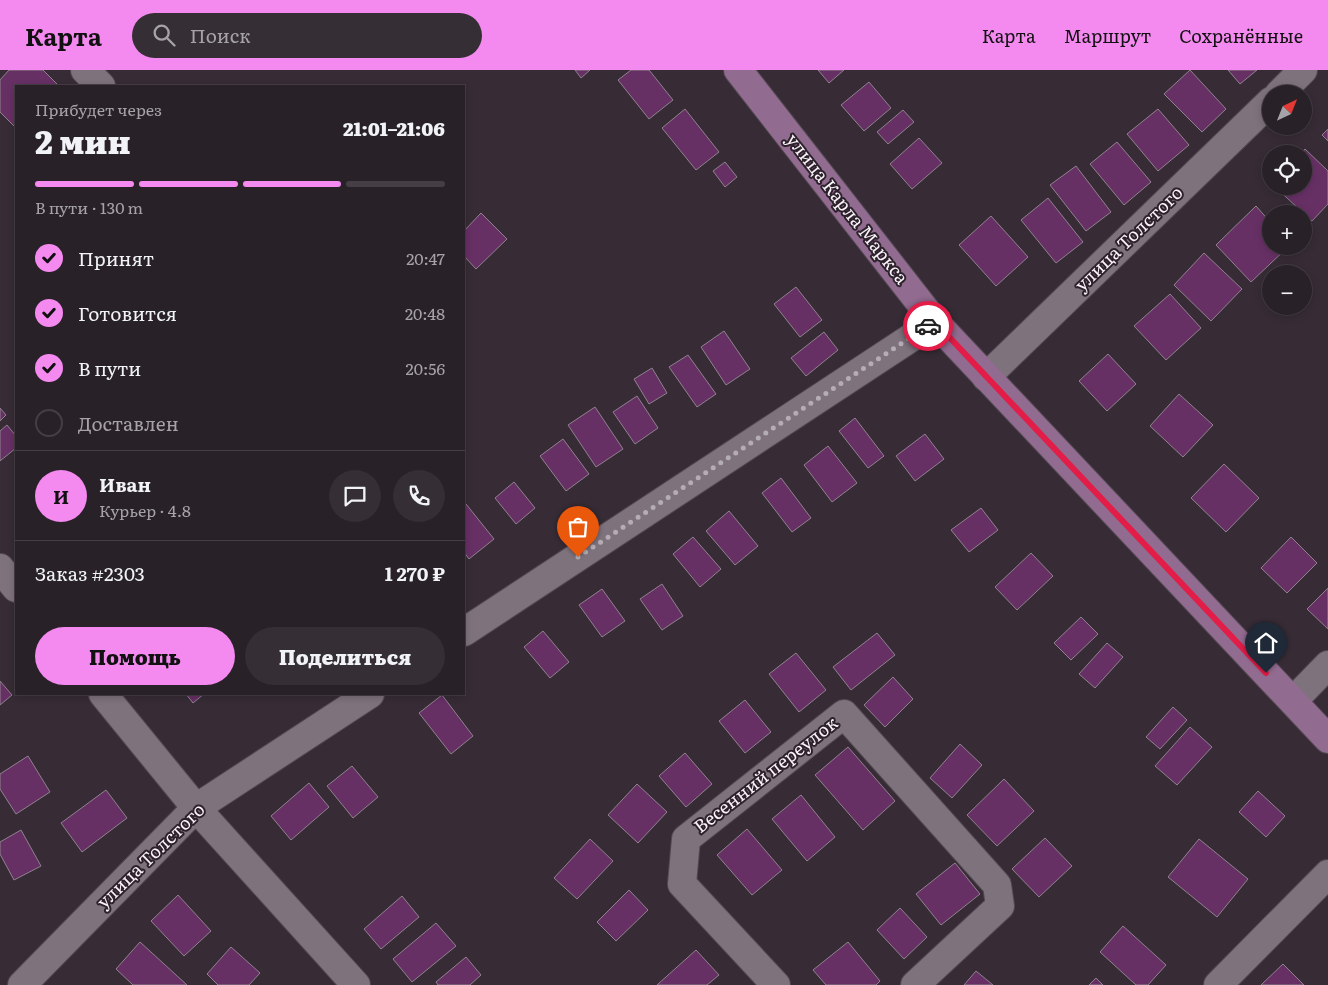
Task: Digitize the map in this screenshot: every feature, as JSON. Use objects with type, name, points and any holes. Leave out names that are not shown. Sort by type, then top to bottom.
[{"type":"main road","name":"улица Карла Маркса","points":[[738,70],[935,322],[1328,739]]},
{"type":"street","points":[[85,70],[100,85]]},
{"type":"street","points":[[1288,85],[1304,70]]},
{"type":"street","name":"улица Толстого","points":[[986,377],[1262,110]]},
{"type":"street","points":[[465,631],[935,322]]},
{"type":"street","points":[[1293,701],[1328,665]]},
{"type":"street","points":[[104,695],[196,808],[356,985]]},
{"type":"street","name":"улица Толстого","points":[[22,985],[196,808],[368,695]]},
{"type":"street","name":"Весенний переулок","points":[[776,985],[682,884],[686,839],[844,714],[997,885],[1000,906],[915,985]]},
{"type":"street","points":[[1218,985],[1328,874]]},
{"type":"building","points":[[9,70],[43,70],[57,84],[15,85],[15,127],[0,112],[0,80]]},
{"type":"building","points":[[575,70],[590,70],[581,78]]},
{"type":"building","points":[[631,70],[649,70],[673,100],[649,119],[618,80]]},
{"type":"building","points":[[818,70],[844,70],[829,83]]},
{"type":"building","points":[[1190,70],[1226,109],[1202,132],[1164,94]]},
{"type":"building","points":[[1228,70],[1257,70],[1240,84]]},
{"type":"building","points":[[869,82],[891,108],[864,131],[841,105]]},
{"type":"building","points":[[685,109],[719,152],[696,170],[662,128]]},
{"type":"building","points":[[1158,109],[1189,145],[1158,171],[1127,134]]},
{"type":"building","points":[[903,110],[914,122],[888,144],[877,132]]},
{"type":"building","points":[[1328,129],[1328,141],[1322,135]]},
{"type":"building","points":[[919,138],[942,163],[912,189],[890,164]]},
{"type":"building","points":[[1117,142],[1151,182],[1124,205],[1090,164]]},
{"type":"building","points":[[1312,156],[1328,171],[1328,204],[1312,221],[1312,205],[1295,205],[1284,195],[1312,195]]},
{"type":"building","points":[[725,162],[737,177],[725,187],[713,171]]},
{"type":"building","points":[[1076,166],[1111,212],[1086,231],[1050,185]]},
{"type":"building","points":[[1048,198],[1083,242],[1056,263],[1021,220]]},
{"type":"building","points":[[1256,206],[1262,213],[1262,255],[1280,255],[1269,265],[1262,265],[1262,272],[1251,282],[1216,245]]},
{"type":"building","points":[[481,213],[507,239],[476,269],[465,257],[465,230]]},
{"type":"building","points":[[991,216],[1028,257],[996,286],[959,245]]},
{"type":"building","points":[[1204,253],[1242,289],[1211,321],[1174,285]]},
{"type":"building","points":[[796,287],[822,320],[800,337],[774,304]]},
{"type":"building","points":[[1170,294],[1201,328],[1166,360],[1134,326]]},
{"type":"building","points":[[724,331],[750,369],[726,385],[701,347]]},
{"type":"building","points":[[824,332],[838,350],[806,376],[791,358]]},
{"type":"building","points":[[1108,354],[1136,384],[1107,411],[1079,381]]},
{"type":"building","points":[[688,355],[716,394],[697,407],[669,367]]},
{"type":"building","points":[[652,368],[667,393],[649,404],[634,379]]},
{"type":"building","points":[[1179,394],[1213,425],[1183,457],[1150,426]]},
{"type":"building","points":[[637,396],[658,428],[635,444],[613,412]]},
{"type":"building","points":[[595,407],[623,449],[596,467],[568,425]]},
{"type":"building","points":[[0,408],[6,415],[0,421]]},
{"type":"building","points":[[855,418],[884,456],[868,468],[839,431]]},
{"type":"building","points":[[7,425],[15,435],[15,449],[0,461],[0,431]]},
{"type":"building","points":[[925,434],[944,459],[915,481],[896,456]]},
{"type":"building","points":[[563,439],[589,474],[566,491],[540,456]]},
{"type":"building","points":[[828,446],[857,483],[832,502],[804,465]]},
{"type":"building","points":[[1224,464],[1259,498],[1226,532],[1191,498]]},
{"type":"building","points":[[781,478],[811,518],[792,532],[762,493]]},
{"type":"building","points":[[514,482],[535,508],[516,524],[495,498]]},
{"type":"building","points":[[465,504],[494,539],[469,559],[465,553]]},
{"type":"building","points":[[981,508],[998,530],[969,552],[951,530]]},
{"type":"building","points":[[729,511],[758,546],[735,565],[706,531]]},
{"type":"building","points":[[693,537],[721,569],[700,587],[673,554]]},
{"type":"building","points":[[1291,537],[1317,563],[1287,593],[1261,568]]},
{"type":"building","points":[[1031,553],[1053,576],[1017,610],[995,587]]},
{"type":"building","points":[[662,584],[683,616],[662,630],[640,599]]},
{"type":"building","points":[[1328,588],[1328,629],[1307,609]]},
{"type":"building","points":[[602,589],[625,621],[602,637],[579,605]]},
{"type":"building","points":[[1081,617],[1098,634],[1071,660],[1054,643]]},
{"type":"building","points":[[543,631],[569,662],[550,678],[524,647]]},
{"type":"building","points":[[877,633],[895,655],[851,690],[833,667]]},
{"type":"building","points":[[1107,643],[1123,657],[1095,688],[1079,674]]},
{"type":"building","points":[[796,653],[826,690],[799,712],[769,674]]},
{"type":"building","points":[[893,677],[913,699],[885,727],[864,705]]},
{"type":"building","points":[[0,681],[12,695],[0,705]]},
{"type":"building","points":[[187,695],[203,695],[193,703]]},
{"type":"building","points":[[442,695],[473,736],[451,754],[419,713]]},
{"type":"building","points":[[745,700],[771,732],[745,753],[719,721]]},
{"type":"building","points":[[1173,707],[1187,720],[1160,749],[1146,737]]},
{"type":"building","points":[[1190,727],[1212,747],[1177,785],[1155,766]]},
{"type":"building","points":[[960,744],[982,765],[952,798],[930,778]]},
{"type":"building","points":[[848,747],[895,801],[863,830],[815,775]]},
{"type":"building","points":[[685,753],[712,784],[686,807],[659,776]]},
{"type":"building","points":[[28,756],[50,792],[16,814],[0,789],[0,774]]},
{"type":"building","points":[[352,766],[378,797],[353,818],[327,786]]},
{"type":"building","points":[[1004,779],[1034,811],[997,846],[967,815]]},
{"type":"building","points":[[309,783],[329,807],[291,840],[271,816]]},
{"type":"building","points":[[637,784],[667,812],[638,843],[608,815]]},
{"type":"building","points":[[106,790],[127,818],[82,852],[61,823]]},
{"type":"building","points":[[1258,791],[1285,816],[1266,837],[1239,812]]},
{"type":"building","points":[[801,795],[835,837],[807,861],[772,819]]},
{"type":"building","points":[[747,829],[782,870],[752,895],[717,855]]},
{"type":"building","points":[[21,830],[41,866],[14,880],[0,854],[0,842]]},
{"type":"building","points":[[1045,838],[1072,866],[1039,897],[1012,869]]},
{"type":"building","points":[[590,839],[613,861],[577,899],[554,878]]},
{"type":"building","points":[[1199,839],[1248,879],[1217,917],[1168,877]]},
{"type":"building","points":[[955,863],[980,894],[941,925],[916,894]]},
{"type":"building","points":[[629,890],[648,910],[616,941],[597,922]]},
{"type":"building","points":[[178,895],[211,931],[184,956],[151,921]]},
{"type":"building","points":[[402,896],[419,917],[381,949],[364,929]]},
{"type":"building","points":[[900,908],[927,937],[904,959],[877,930]]},
{"type":"building","points":[[436,923],[456,946],[412,982],[393,959]]},
{"type":"building","points":[[1123,926],[1166,965],[1148,985],[1136,985],[1100,952]]},
{"type":"building","points":[[140,942],[187,985],[133,985],[116,969]]},
{"type":"building","points":[[848,942],[880,981],[876,985],[826,985],[813,970]]},
{"type":"building","points":[[231,947],[260,973],[249,985],[218,985],[207,974]]},
{"type":"building","points":[[696,950],[719,975],[707,985],[657,985]]},
{"type":"building","points":[[466,957],[481,975],[470,985],[438,985],[436,982]]},
{"type":"building","points":[[1283,964],[1304,985],[1261,985]]},
{"type":"building","points":[[976,971],[993,985],[964,985]]},
{"type":"building","points":[[1096,978],[1103,985],[1089,985]]},
{"type":"way so far","points":[[578,557],[928,326]]},
{"type":"route","points":[[928,326],[935,322],[1266,673]]}]
